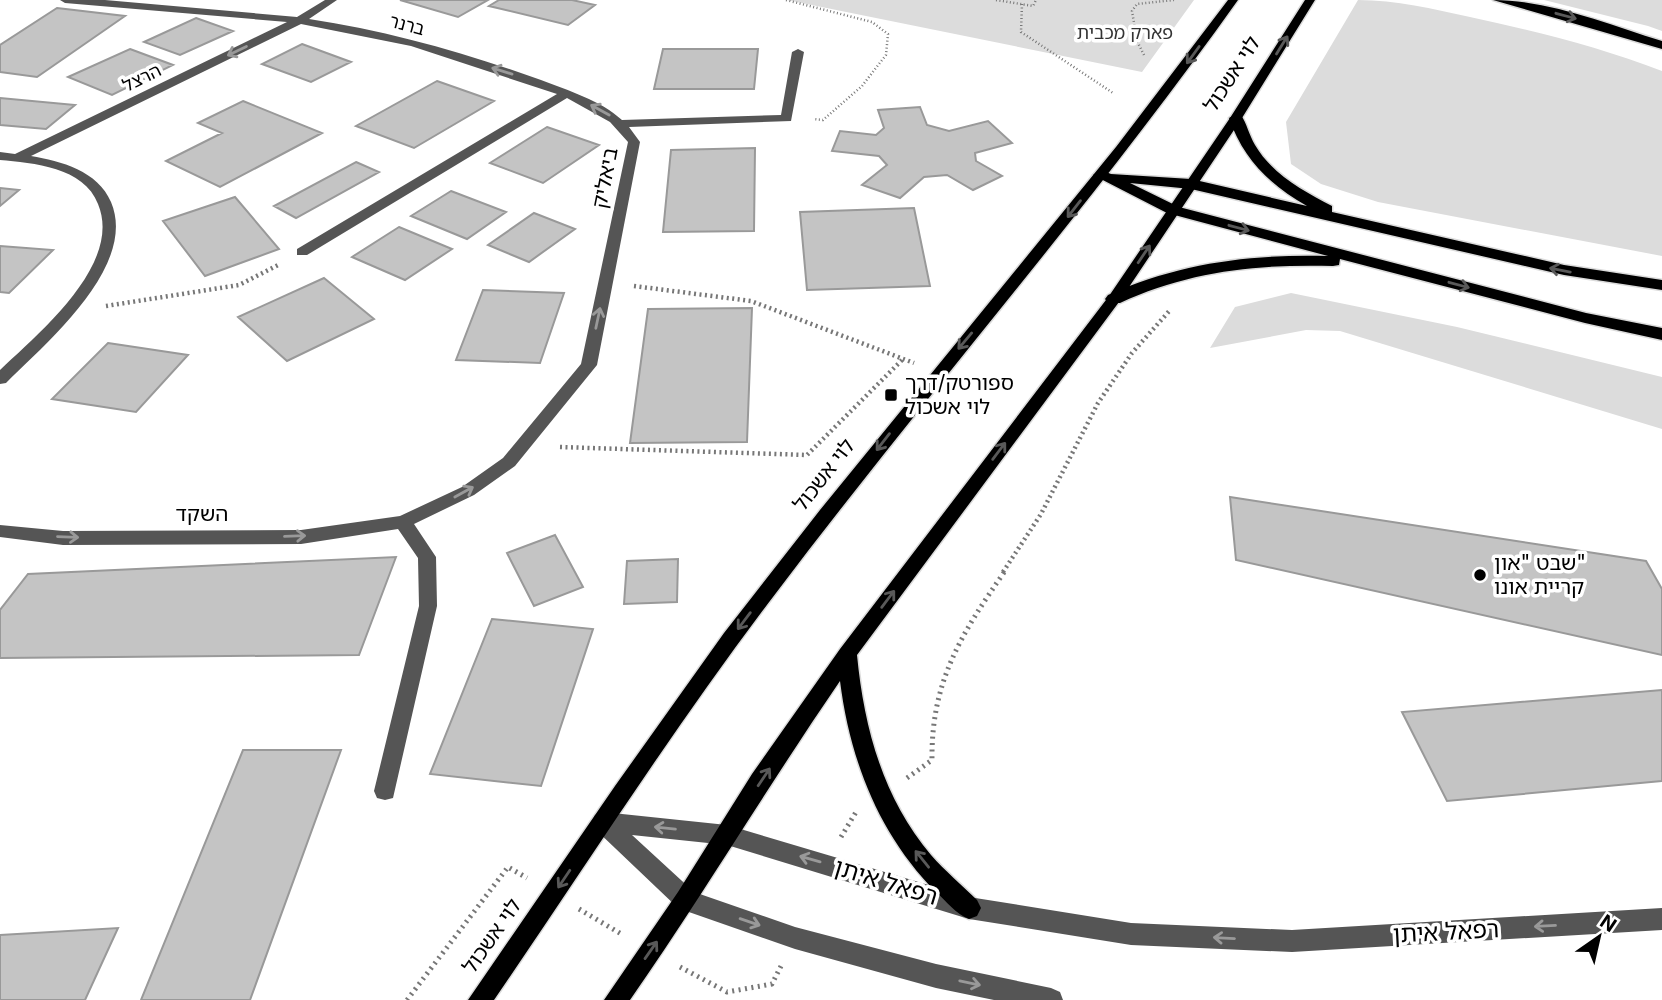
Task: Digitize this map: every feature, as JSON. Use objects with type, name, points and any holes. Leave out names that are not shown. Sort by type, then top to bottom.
[{"type":"highway","points":[[1499,0],[1565,15],[1662,45]]},
{"type":"highway","points":[[1236,118],[1246,145],[1272,176],[1312,202],[1377,229]]},
{"type":"highway","points":[[1101,175],[1191,184],[1564,271],[1662,285]]},
{"type":"highway","points":[[1101,175],[1173,210],[1585,318],[1662,334]]},
{"type":"highway","points":[[1114,299],[1167,275],[1208,265],[1276,260],[1382,265]]},
{"type":"main road","name":"לוי אשכול","points":[[480,1000],[733,635],[938,372],[1161,100],[1233,0]]},
{"type":"main road","name":"לוי אשכול","points":[[616,1000],[686,900],[847,654],[1114,299],[1236,118],[1309,2]]},
{"type":"main road","points":[[847,654],[856,721],[871,775],[881,796],[897,826],[924,863],[969,908]]},
{"type":"street","name":"ברנר","points":[[65,0],[298,21],[374,34],[471,61],[566,94]]},
{"type":"street","name":"הרצל","points":[[0,156],[18,157],[298,21],[332,0]]},
{"type":"street","points":[[622,124],[787,118],[798,52]]},
{"type":"street","points":[[303,252],[566,94]]},
{"type":"street","name":"ביאליק","points":[[403,522],[468,491],[509,462],[589,365],[634,142],[622,124],[602,109],[566,94]]},
{"type":"street","points":[[0,379],[67,311],[108,250],[111,238],[111,209],[98,190],[82,177],[53,164],[18,157]]},
{"type":"street","points":[[385,791],[428,606],[427,557],[403,522]]},
{"type":"street","name":"השקד","points":[[0,531],[63,538],[302,537],[403,522]]},
{"type":"street","points":[[603,822],[686,900],[795,937],[936,976],[1051,1000]]},
{"type":"street","name":"רפאל איתן","points":[[603,822],[727,835],[969,908],[1131,934],[1292,941],[1662,919]]},
{"type":"path","points":[[786,0],[872,22],[888,34],[887,55],[862,86],[823,120],[787,118]]},
{"type":"path","points":[[996,0],[1033,6],[1036,0]]},
{"type":"path","points":[[1144,55],[1132,11],[1137,4],[1174,0]]},
{"type":"path","points":[[1022,4],[1021,32],[1113,93]]},
{"type":"path","points":[[67,311],[130,304],[239,285],[303,252]]},
{"type":"path","points":[[606,282],[751,301],[938,372]]},
{"type":"path","points":[[829,864],[851,816],[932,760],[929,731],[935,700],[949,661],[977,611],[1040,517],[1094,409],[1138,348],[1177,303]]},
{"type":"path","points":[[524,446],[807,455],[903,359]]},
{"type":"path","points":[[407,1000],[508,867],[727,992],[772,984],[795,937]]},
{"type":"green space","name":"פארק מכבית","points":[[787,0],[1194,0],[1142,72]]},
{"type":"green space","points":[[1358,0],[1414,6],[1519,28],[1591,47],[1662,71],[1662,256],[1378,202],[1321,184],[1291,164],[1286,122]]},
{"type":"green space","points":[[1544,0],[1662,0],[1662,31],[1648,26]]},
{"type":"green space","points":[[1291,293],[1457,327],[1662,377],[1662,429],[1340,331],[1306,330],[1210,348],[1235,307]]},
{"type":"building","points":[[400,0],[488,0],[458,17]]},
{"type":"building","points":[[499,0],[572,0],[595,5],[568,25],[489,6]]},
{"type":"building","points":[[57,8],[125,16],[37,77],[0,72],[0,45]]},
{"type":"building","points":[[196,18],[233,31],[180,55],[144,42]]},
{"type":"building","points":[[302,44],[351,62],[311,82],[262,64]]},
{"type":"building","points":[[130,49],[173,65],[112,95],[68,77]]},
{"type":"building","points":[[663,49],[758,49],[754,89],[654,89]]},
{"type":"building","points":[[437,81],[494,101],[414,148],[356,126]]},
{"type":"building","points":[[0,98],[75,105],[46,129],[0,125]]},
{"type":"building","points":[[243,101],[322,133],[220,187],[166,161],[222,133],[198,123]]},
{"type":"building","points":[[920,107],[927,125],[949,131],[988,121],[1012,143],[975,153],[976,161],[1002,176],[973,190],[947,175],[924,177],[900,198],[862,185],[887,165],[879,156],[832,151],[840,131],[876,135],[884,128],[878,110]]},
{"type":"building","points":[[547,127],[599,145],[543,183],[490,163]]},
{"type":"building","points":[[755,148],[754,231],[663,232],[671,150]]},
{"type":"building","points":[[356,162],[379,172],[296,218],[274,206]]},
{"type":"building","points":[[0,188],[19,190],[0,206]]},
{"type":"building","points":[[451,191],[506,212],[467,239],[411,216]]},
{"type":"building","points":[[235,197],[279,249],[205,276],[163,221]]},
{"type":"building","points":[[914,208],[930,286],[807,290],[800,212]]},
{"type":"building","points":[[534,213],[575,229],[529,262],[488,245]]},
{"type":"building","points":[[399,227],[452,249],[405,280],[352,257]]},
{"type":"building","points":[[0,246],[53,250],[9,293],[0,292]]},
{"type":"building","points":[[324,278],[374,319],[287,361],[238,317]]},
{"type":"building","points":[[483,290],[564,293],[540,363],[456,360]]},
{"type":"building","points":[[752,308],[747,442],[630,443],[648,309]]},
{"type":"building","points":[[108,343],[188,355],[136,412],[52,399]]},
{"type":"building","name":"שבט \"און\" קריית אונו","points":[[1230,497],[1646,561],[1662,589],[1662,655],[1236,560]]},
{"type":"building","points":[[555,535],[583,587],[534,606],[507,553]]},
{"type":"building","points":[[396,557],[359,655],[0,658],[0,610],[28,574]]},
{"type":"building","points":[[678,559],[677,602],[624,604],[627,561]]},
{"type":"building","points":[[492,619],[593,629],[541,786],[430,774]]},
{"type":"building","points":[[1662,690],[1662,781],[1447,801],[1402,712]]},
{"type":"building","points":[[243,750],[341,750],[250,1000],[141,1000]]},
{"type":"building","points":[[118,928],[85,1000],[0,1000],[0,935]]},
{"type":"place","name":"ספורטק/דרך לוי אשכול","points":[[891,395]]},
{"type":"place","name":"שבט \"און\" קריית אונו","points":[[1480,575]]}]
